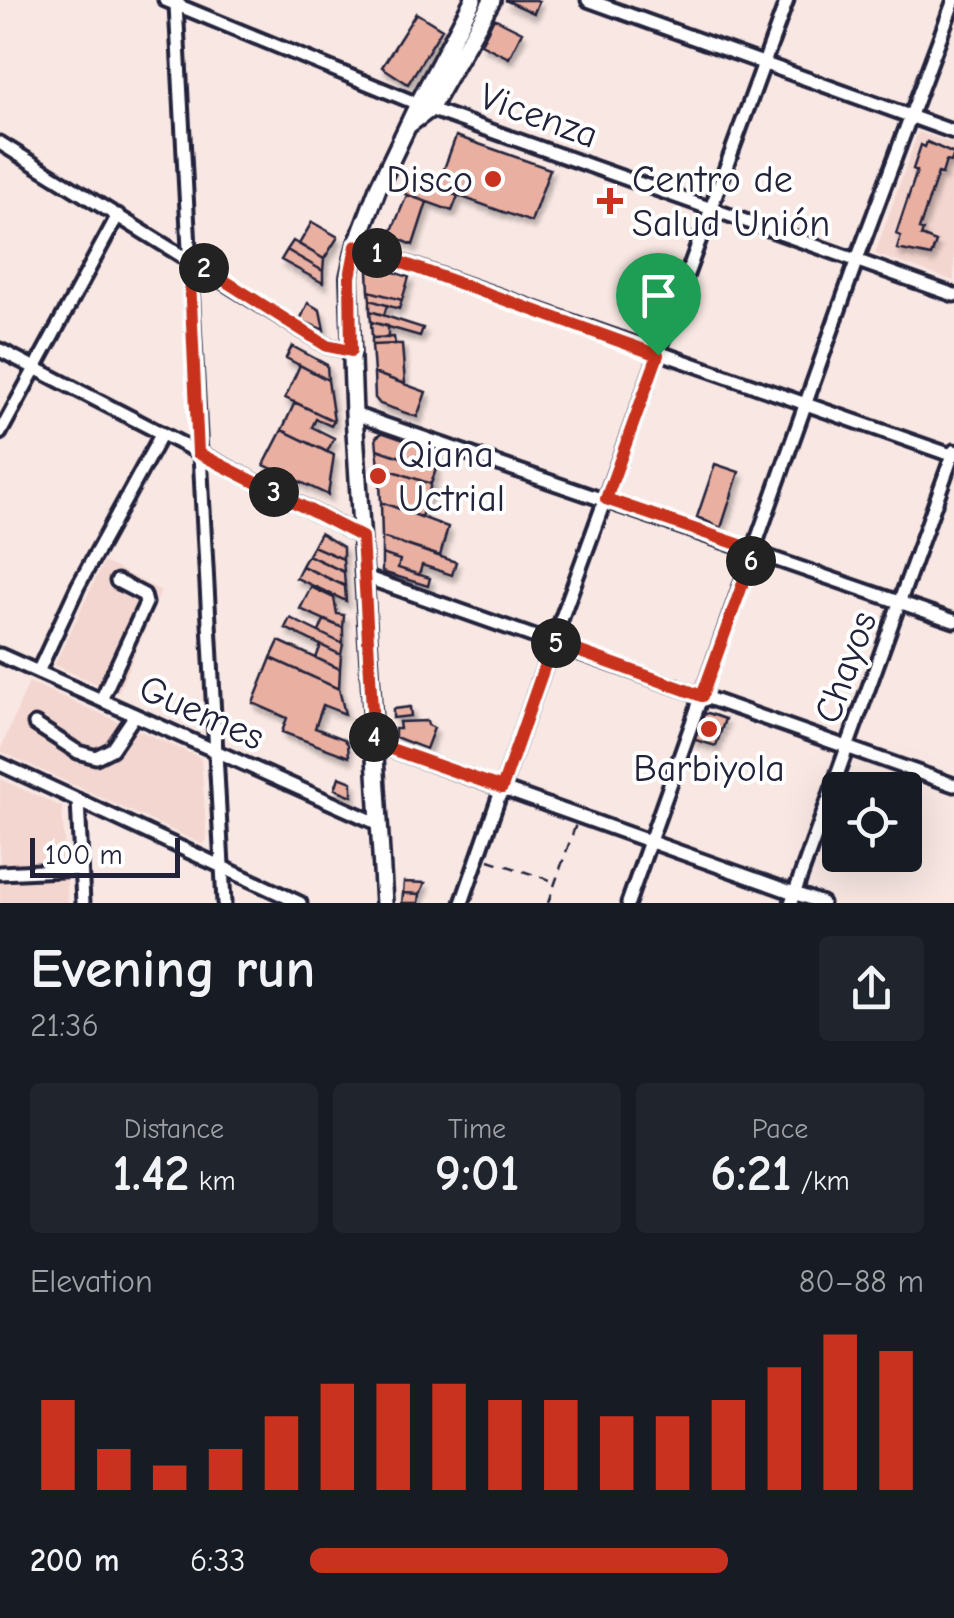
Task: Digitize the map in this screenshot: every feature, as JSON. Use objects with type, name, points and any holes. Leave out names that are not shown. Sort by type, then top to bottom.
[{"type":"main road","points":[[424,106],[472,0]]},
{"type":"main road","points":[[384,903],[354,414],[350,277],[356,246],[378,188],[410,124],[492,0]]},
{"type":"street","points":[[588,0],[954,132]]},
{"type":"street","points":[[462,903],[787,0]]},
{"type":"street","points":[[628,903],[856,262],[954,0]]},
{"type":"street","name":"Vicenza","points":[[173,2],[424,106],[954,296]]},
{"type":"street","points":[[173,2],[224,903]]},
{"type":"street","points":[[0,143],[327,346],[351,351]]},
{"type":"street","points":[[0,433],[118,215]]},
{"type":"street","points":[[356,246],[658,355],[953,454]]},
{"type":"street","points":[[0,350],[362,537]]},
{"type":"street","points":[[354,414],[954,621]]},
{"type":"street","points":[[38,672],[78,586],[161,435]]},
{"type":"street","name":"Chayos","points":[[792,898],[953,454]]},
{"type":"street","points":[[365,577],[954,785]]},
{"type":"street","points":[[101,700],[146,603],[144,595],[117,581]]},
{"type":"street","name":"Guemes","points":[[0,656],[379,824]]},
{"type":"street","points":[[35,724],[78,752],[96,757],[112,749],[135,716]]},
{"type":"street","points":[[374,743],[650,841],[792,898],[822,903]]},
{"type":"street","points":[[0,764],[300,903]]},
{"type":"street","points":[[78,800],[83,903]]},
{"type":"street","points":[[0,874],[81,869]]},
{"type":"path","points":[[548,903],[579,816]]},
{"type":"path","points":[[478,856],[555,882]]},
{"type":"shaded area","points":[[918,132],[954,144],[954,281],[875,254]]},
{"type":"shaded area","points":[[104,562],[161,591],[118,693],[54,665]]},
{"type":"shaded area","points":[[29,682],[201,758],[207,840],[202,844],[0,751]]},
{"type":"shaded area","points":[[0,779],[62,807],[68,903],[0,903]]},
{"type":"building","points":[[505,0],[536,0],[539,1],[534,13]]},
{"type":"building","points":[[416,13],[442,29],[408,84],[382,67]]},
{"type":"building","points":[[494,18],[522,32],[509,58],[481,44]]},
{"type":"building","name":"Disco","points":[[456,136],[550,169],[531,222],[437,188]]},
{"type":"building","points":[[927,142],[954,154],[951,162],[946,161],[942,174],[938,173],[919,229],[923,230],[921,236],[936,242],[931,256],[897,249],[901,236],[896,234],[917,171],[913,169],[921,145],[925,147]]},
{"type":"building","points":[[411,179],[458,196],[452,211],[405,194]]},
{"type":"building","points":[[407,195],[427,202],[413,245],[390,235]]},
{"type":"building","points":[[312,222],[338,237],[324,259],[299,244]]},
{"type":"building","points":[[293,241],[324,259],[323,271],[287,250]]},
{"type":"building","points":[[287,250],[323,271],[323,283],[281,260]]},
{"type":"building","points":[[376,266],[409,277],[402,300],[369,291],[368,270]]},
{"type":"building","points":[[369,291],[402,300],[399,309],[370,300]]},
{"type":"building","points":[[370,300],[387,305],[384,315],[370,311]]},
{"type":"building","points":[[308,303],[320,310],[324,330],[300,320]]},
{"type":"building","points":[[370,311],[423,328],[420,336],[371,322]]},
{"type":"building","points":[[371,322],[388,326],[388,338],[372,338]]},
{"type":"building","points":[[394,337],[395,344],[372,345],[372,338]]},
{"type":"building","points":[[402,344],[405,384],[374,373],[372,345]]},
{"type":"building","points":[[292,346],[327,365],[328,380],[286,358]]},
{"type":"building","points":[[300,365],[328,380],[334,421],[285,398]]},
{"type":"building","points":[[374,373],[426,392],[417,417],[380,404],[375,398]]},
{"type":"building","points":[[295,402],[334,421],[331,426],[316,419],[312,427],[334,438],[327,452],[282,430]]},
{"type":"building","points":[[282,430],[334,455],[328,495],[264,465]]},
{"type":"building","points":[[384,432],[439,452],[433,468],[377,449],[376,437]]},
{"type":"building","points":[[377,449],[436,469],[431,484],[379,466]]},
{"type":"building","points":[[715,464],[739,472],[721,528],[697,517]]},
{"type":"building","points":[[379,466],[431,484],[421,517],[381,502]]},
{"type":"building","points":[[381,502],[448,527],[440,556],[382,537]]},
{"type":"building","points":[[320,533],[343,547],[343,559],[313,546]]},
{"type":"building","points":[[382,537],[456,562],[452,575],[422,565],[419,575],[398,568],[400,560],[382,554]]},
{"type":"building","points":[[313,546],[343,559],[344,572],[308,555]]},
{"type":"building","points":[[382,554],[400,560],[398,568],[430,578],[428,586],[382,572]]},
{"type":"building","points":[[308,555],[344,572],[345,586],[302,566]]},
{"type":"building","points":[[302,566],[345,586],[346,601],[296,578]]},
{"type":"building","points":[[311,587],[334,598],[337,614],[344,615],[343,628],[300,609]]},
{"type":"building","points":[[290,618],[343,644],[341,655],[285,628]]},
{"type":"building","points":[[324,620],[343,628],[343,644],[319,632]]},
{"type":"building","points":[[279,641],[340,669],[339,689],[271,658]]},
{"type":"building","points":[[321,645],[341,655],[340,669],[316,658]]},
{"type":"building","points":[[271,658],[339,689],[345,714],[323,705],[315,728],[344,739],[349,757],[282,732],[287,718],[253,703]]},
{"type":"building","points":[[410,707],[411,716],[393,718],[393,709]]},
{"type":"building","name":"Barbiyola","points":[[708,713],[725,719],[716,746],[692,739],[700,717]]},
{"type":"building","points":[[427,721],[434,728],[426,749],[395,737],[399,722]]},
{"type":"building","points":[[339,777],[352,782],[352,796],[335,789]]},
{"type":"building","points":[[404,882],[425,883],[420,894],[403,893]]},
{"type":"building","points":[[403,893],[420,894],[419,903],[402,903]]},
{"type":"place","name":"Disco","points":[[493,179]]},
{"type":"place","name":"Centro de Salud Unión","points":[[610,201]]},
{"type":"place","name":"Qiana Uctrial","points":[[378,476]]},
{"type":"place","name":"Barbiyola","points":[[709,729]]},
{"type":"route","points":[[356,246],[658,355],[606,499],[755,550],[702,696],[553,642],[502,788],[374,743],[362,537],[198,453],[189,258],[335,349],[351,351],[350,277],[356,246]]}]
